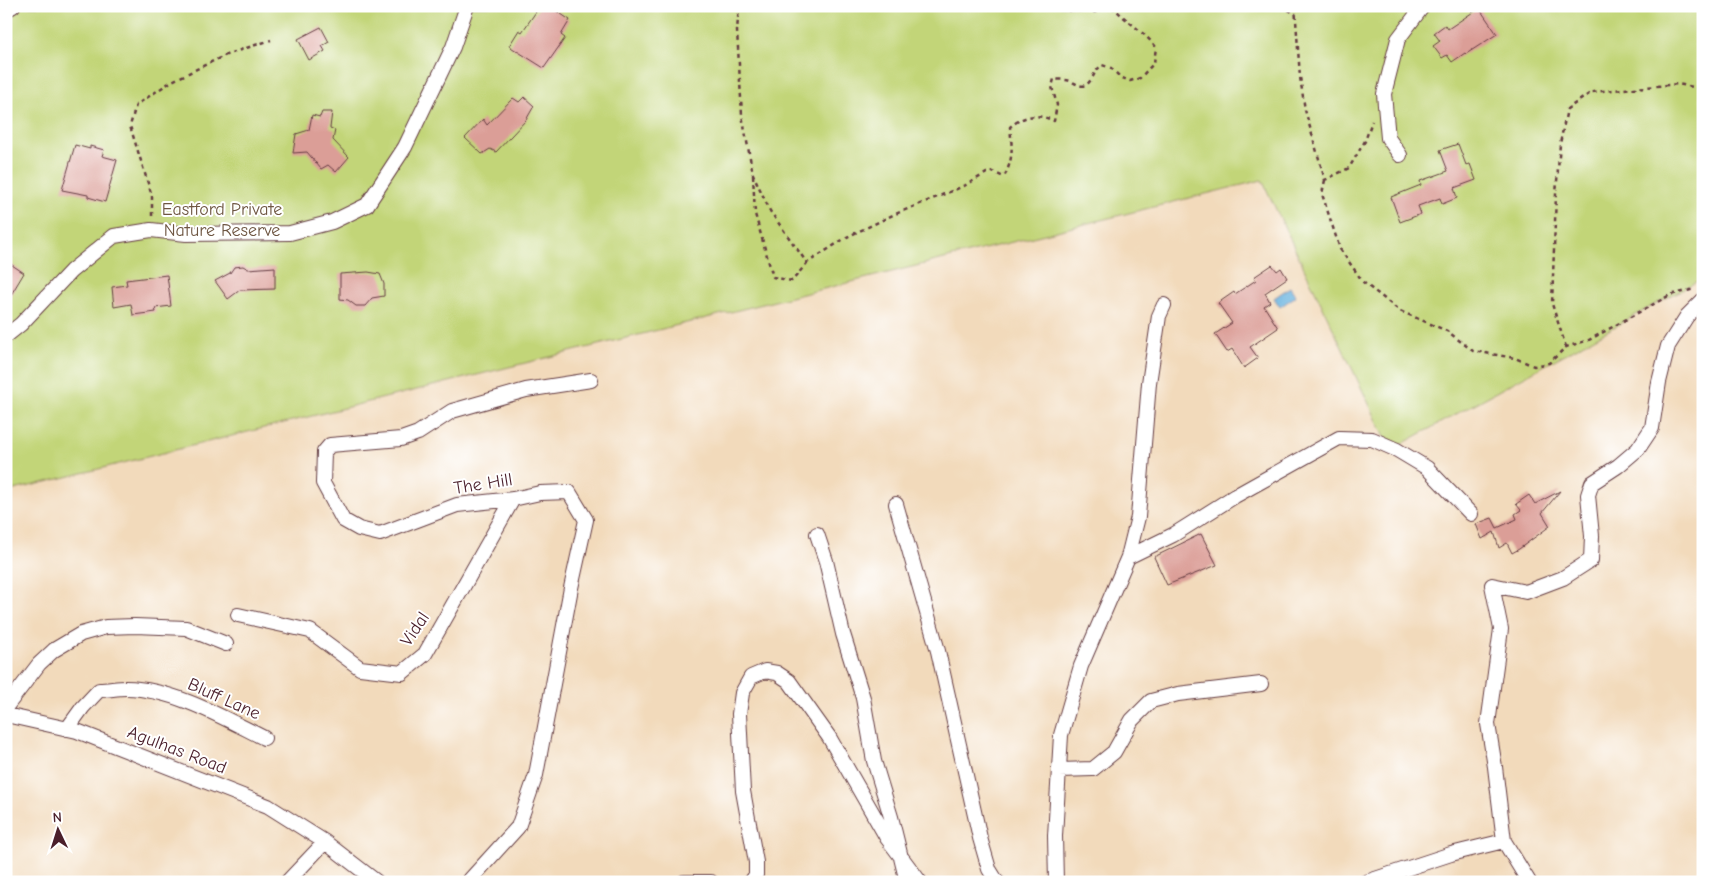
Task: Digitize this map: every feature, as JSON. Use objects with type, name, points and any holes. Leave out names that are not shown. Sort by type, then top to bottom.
[{"type":"street","points":[[6,10],[13,6]]},
{"type":"street","points":[[6,336],[21,324],[71,271],[114,236],[151,230],[186,234],[290,233],[332,222],[367,206],[405,148],[453,46],[467,6]]},
{"type":"street","points":[[1400,155],[1388,138],[1384,94],[1398,39],[1424,6]]},
{"type":"street","points":[[1529,882],[1504,841],[1488,724],[1501,630],[1492,585],[1526,592],[1563,578],[1591,560],[1591,510],[1588,495],[1592,483],[1618,466],[1638,449],[1652,428],[1659,382],[1668,346],[1700,295]]},
{"type":"street","points":[[1056,882],[1055,836],[1061,735],[1081,666],[1128,557],[1138,517],[1149,384],[1159,316],[1164,305]]},
{"type":"street","name":"The Hill","points":[[468,882],[518,827],[536,775],[571,588],[586,520],[569,492],[540,492],[513,499],[457,505],[380,534],[366,531],[343,520],[323,483],[324,452],[330,446],[401,439],[418,433],[452,411],[526,390],[591,380]]},
{"type":"street","points":[[1128,557],[1173,535],[1235,496],[1339,438],[1372,439],[1398,450],[1427,468],[1471,514]]},
{"type":"street","name":"Vidal","points":[[238,615],[310,631],[360,668],[402,673],[425,654],[513,499]]},
{"type":"street","points":[[896,504],[938,651],[980,838],[989,869],[997,882]]},
{"type":"street","points":[[817,534],[826,561],[843,634],[862,698],[874,760],[907,882]]},
{"type":"street","points":[[6,707],[39,664],[54,650],[81,634],[106,627],[186,628],[226,644]]},
{"type":"street","points":[[751,882],[756,875],[756,862],[743,791],[739,714],[742,693],[746,685],[751,677],[765,671],[777,674],[789,681],[829,737],[887,838],[920,882]]},
{"type":"street","points":[[1059,770],[1093,769],[1114,752],[1132,720],[1151,701],[1178,694],[1261,684]]},
{"type":"street","name":"Bluff Lane","points":[[67,729],[99,690],[126,688],[154,692],[194,704],[264,738]]},
{"type":"street","name":"Agulhas Road","points":[[6,715],[77,731],[268,806],[325,842],[376,882]]},
{"type":"street","points":[[1366,882],[1451,854],[1504,841]]},
{"type":"street","points":[[287,882],[325,842]]},
{"type":"street","points":[[684,882],[711,882]]},
{"type":"path","points":[[739,6],[737,31],[742,115],[753,174],[755,214],[773,277],[792,281],[807,263],[847,237],[893,215],[964,186],[990,171],[1004,177],[1010,166],[1012,146],[1010,127],[1016,122],[1031,116],[1043,116],[1054,121],[1057,105],[1052,87],[1054,79],[1068,80],[1078,86],[1085,86],[1090,82],[1094,72],[1102,66],[1111,68],[1120,77],[1130,81],[1140,78],[1154,63],[1156,47],[1146,35],[1125,20],[1112,6]]},
{"type":"path","points":[[1064,6],[1065,10],[1095,12],[1104,6]]},
{"type":"path","points":[[1281,6],[1296,14]]},
{"type":"path","points":[[1295,6],[1300,77],[1305,110],[1325,180],[1322,194],[1340,249],[1363,282],[1400,310],[1447,331],[1472,351],[1515,358],[1534,366],[1549,363],[1566,347],[1589,340],[1670,295],[1694,289],[1700,295]]},
{"type":"path","points":[[151,230],[152,196],[130,126],[136,105],[172,81],[228,54],[271,40]]},
{"type":"path","points":[[1566,347],[1552,304],[1556,194],[1560,144],[1567,109],[1592,92],[1678,84],[1703,89]]},
{"type":"path","points":[[1325,180],[1349,168],[1365,141],[1374,118]]},
{"type":"path","points":[[753,174],[770,211],[807,263]]},
{"type":"green space","name":"Eastford Private Nature Reserve","points":[[6,6],[1703,6],[1703,278],[1391,450],[1262,180],[6,492]]},
{"type":"water","points":[[1290,287],[1296,296],[1280,307],[1274,298]]},
{"type":"building","points":[[540,6],[549,6],[570,20],[561,35],[565,38],[544,68],[509,46],[519,30],[522,32]]},
{"type":"building","points":[[1479,8],[1497,34],[1452,62],[1447,55],[1442,58],[1433,46],[1440,41],[1434,33],[1445,25],[1448,29]]},
{"type":"building","points":[[321,27],[329,42],[322,46],[325,51],[309,60],[298,39]]},
{"type":"building","points":[[524,97],[534,106],[526,120],[496,152],[490,149],[482,154],[465,138],[483,119],[487,125],[513,98],[519,102]]},
{"type":"building","points":[[322,112],[332,112],[330,128],[335,130],[333,140],[349,157],[336,172],[328,165],[321,169],[307,152],[293,153],[296,134],[309,130],[312,115],[320,117]]},
{"type":"building","points":[[1458,144],[1466,165],[1470,164],[1476,180],[1454,188],[1457,198],[1442,204],[1440,198],[1418,206],[1421,214],[1400,222],[1391,197],[1421,185],[1420,181],[1448,171],[1440,150]]},
{"type":"building","points":[[75,145],[90,149],[90,146],[104,150],[102,156],[117,160],[105,202],[88,197],[88,195],[62,190]]},
{"type":"building","points":[[6,261],[24,273],[6,303]]},
{"type":"building","points":[[1272,265],[1277,271],[1281,268],[1287,278],[1265,293],[1270,302],[1264,306],[1278,328],[1250,347],[1258,358],[1244,368],[1232,349],[1227,352],[1215,334],[1232,323],[1218,303],[1256,280],[1254,277]]},
{"type":"building","points":[[243,266],[248,269],[275,267],[275,289],[240,290],[228,299],[215,281],[230,273],[234,267]]},
{"type":"building","points":[[368,272],[380,274],[384,284],[384,296],[372,298],[365,306],[356,306],[348,300],[340,299],[340,274]]},
{"type":"building","points":[[167,275],[171,306],[155,308],[156,312],[133,315],[131,304],[114,307],[112,287],[127,285],[126,280]]},
{"type":"building","points":[[1560,491],[1542,513],[1550,526],[1519,549],[1512,553],[1507,543],[1499,548],[1494,532],[1482,539],[1476,524],[1492,518],[1497,528],[1517,519],[1515,514],[1521,510],[1516,504],[1529,495],[1535,504]]},
{"type":"building","points":[[1201,534],[1217,565],[1167,585],[1154,557]]}]
